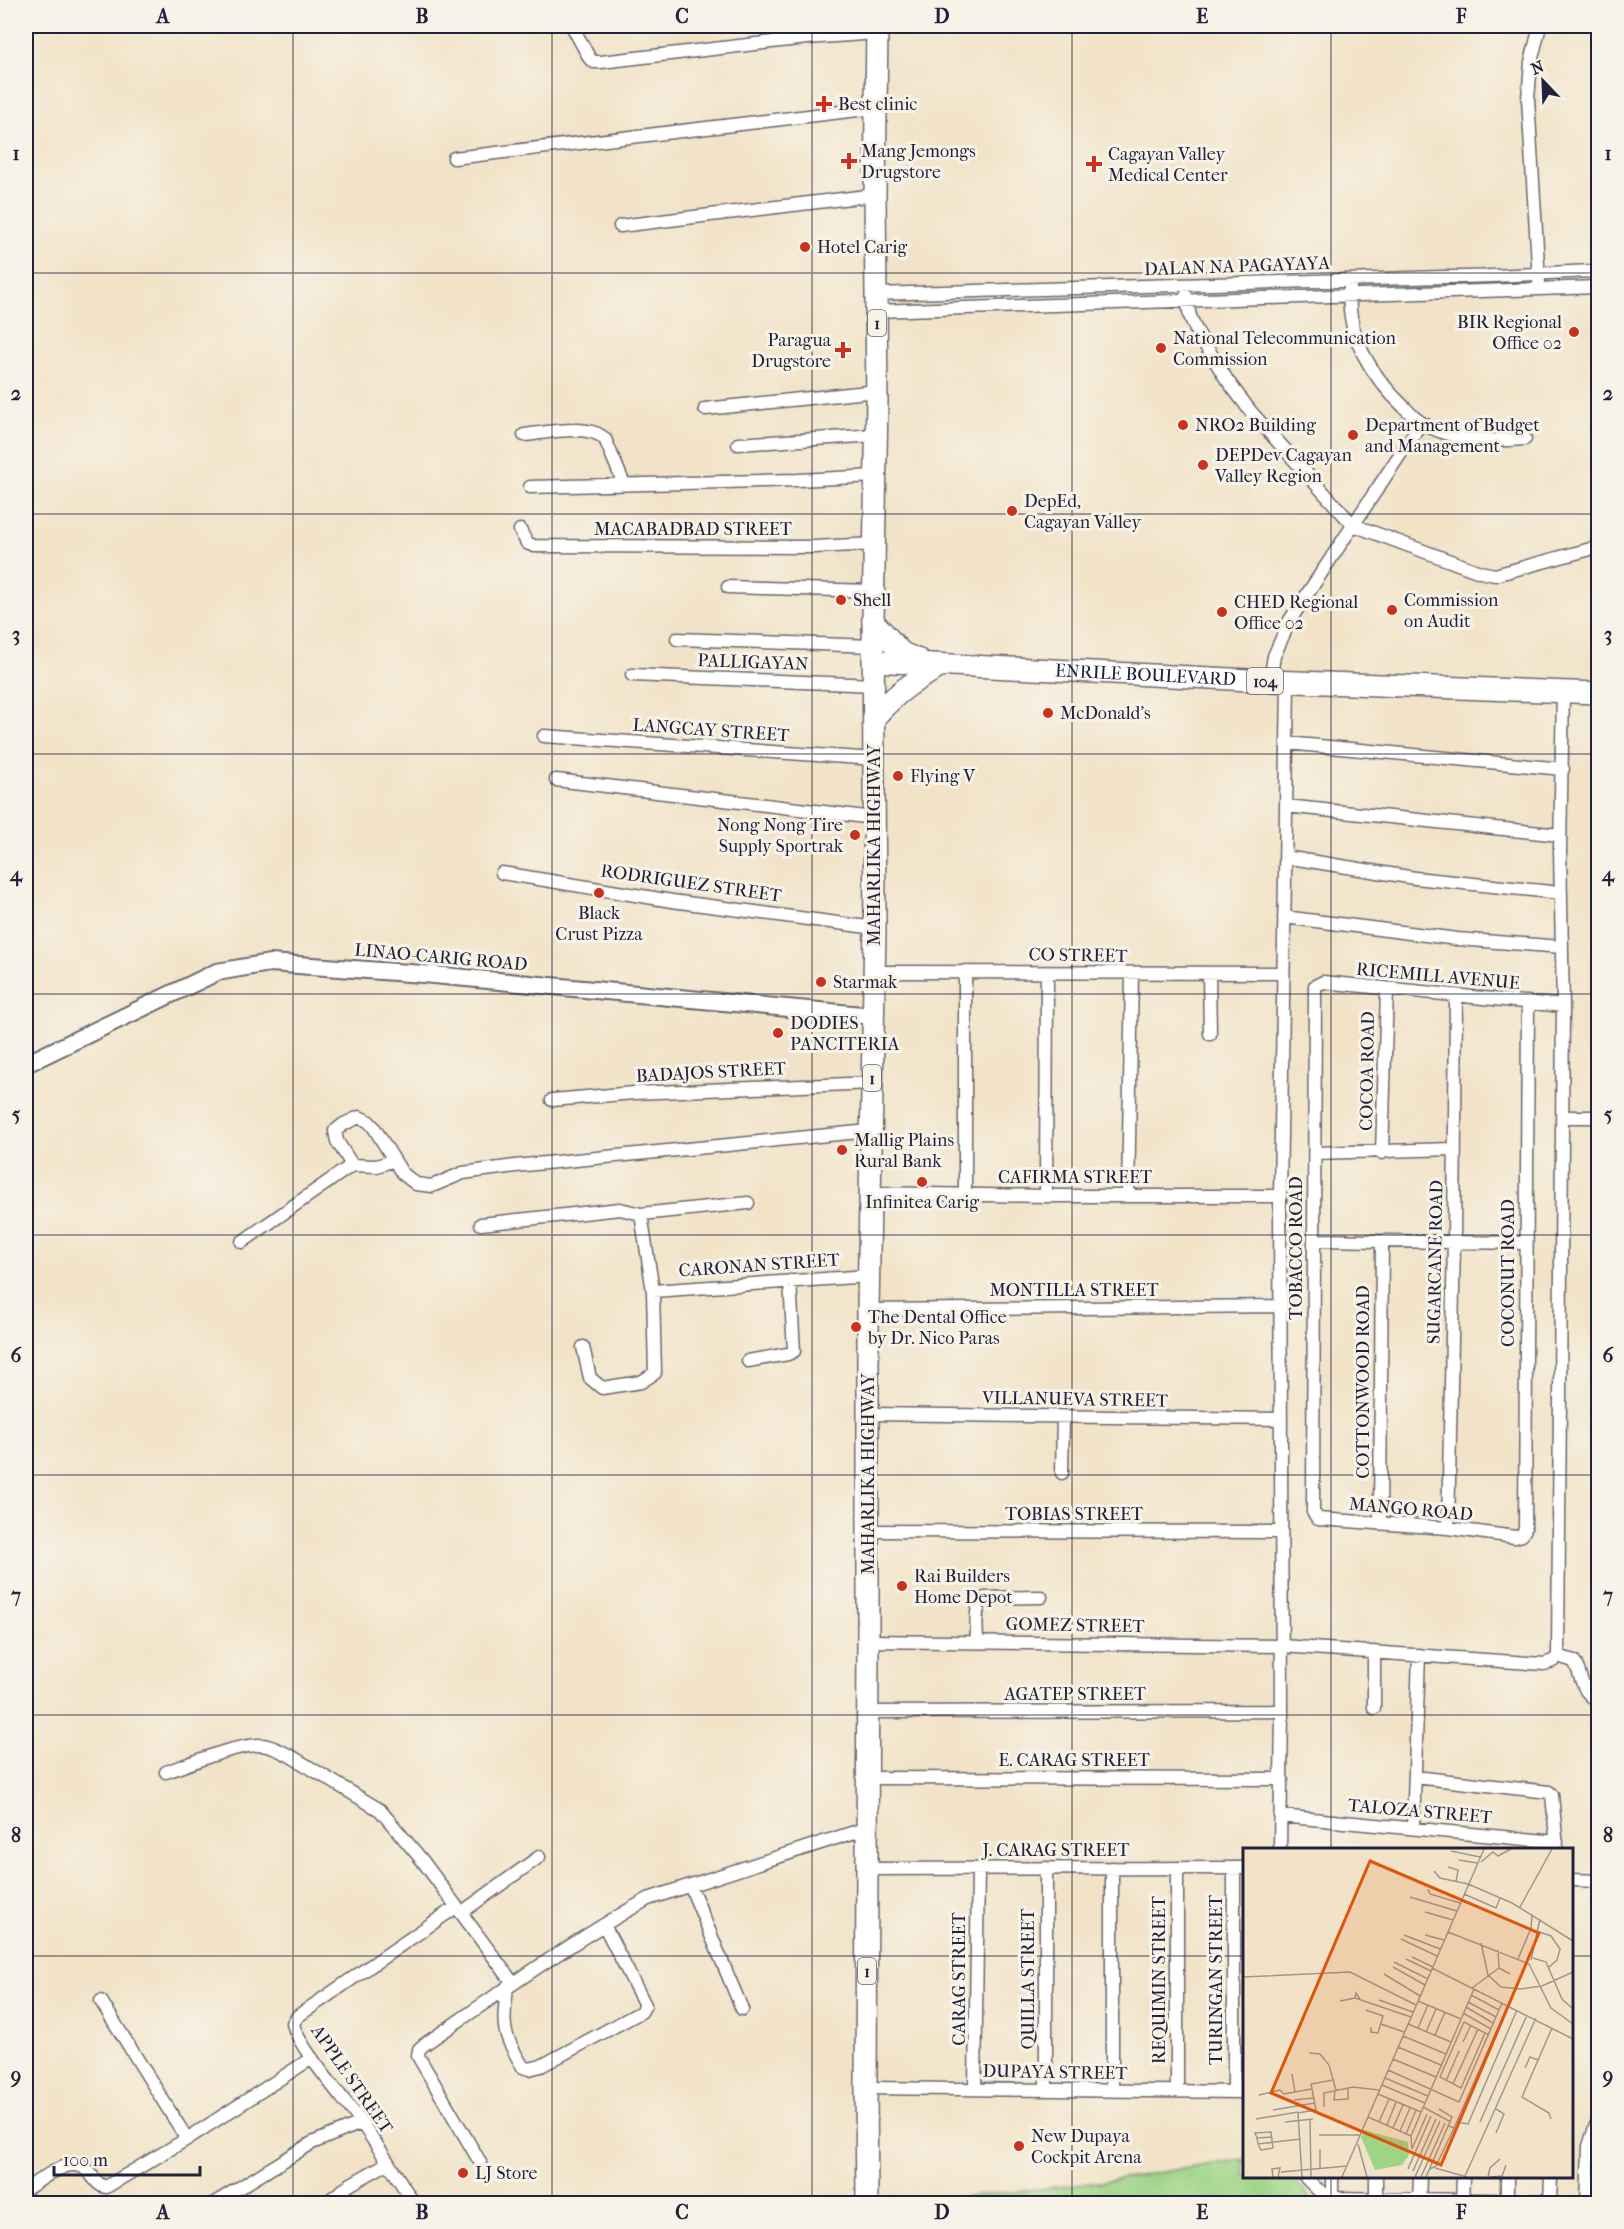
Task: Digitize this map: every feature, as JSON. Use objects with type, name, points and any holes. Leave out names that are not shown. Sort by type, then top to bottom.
[{"type":"highway","name":"MAHARLIKA HIGHWAY","points":[[867,2204],[868,1276],[869,1131],[875,928],[873,621],[877,391],[875,108],[877,29]]},
{"type":"highway","points":[[873,621],[884,636],[902,653],[913,659],[939,664]]},
{"type":"highway","name":"ENRILE BOULEVARD","points":[[873,654],[939,664],[1279,681],[1599,693]]},
{"type":"highway","points":[[874,718],[899,691],[939,664]]},
{"type":"main road","name":"LINAO-CARIG ROAD","points":[[26,1064],[217,972],[270,963],[423,974],[873,1016]]},
{"type":"street","points":[[572,26],[590,59],[594,62],[877,29]]},
{"type":"street","points":[[1539,288],[1528,99],[1531,62],[1540,26]]},
{"type":"street","points":[[454,158],[875,108]]},
{"type":"street","points":[[620,226],[875,195]]},
{"type":"street","name":"DALAN NA PAGAYAYA","points":[[876,302],[1186,285],[1475,278],[1538,272],[1599,271]]},
{"type":"street","points":[[1351,281],[1349,295],[1356,338],[1364,358],[1382,384],[1421,423],[1461,437],[1478,440],[1524,439]]},
{"type":"street","points":[[1186,285],[1187,302],[1196,330],[1227,381],[1251,412],[1353,525],[1480,572],[1495,575],[1599,547]]},
{"type":"street","name":"DALAN NA PAGAYAYA","points":[[876,302],[1187,302],[1599,287]]},
{"type":"street","points":[[705,409],[877,391]]},
{"type":"street","points":[[1280,1848],[1281,1196],[1287,743],[1274,656],[1290,620],[1421,423]]},
{"type":"street","points":[[524,435],[582,430],[600,433],[605,439],[624,484]]},
{"type":"street","points":[[738,444],[876,435]]},
{"type":"street","points":[[530,487],[875,476]]},
{"type":"street","name":"MACABADBAD STREET","points":[[520,530],[527,543],[534,546],[813,547],[875,544]]},
{"type":"street","points":[[728,587],[874,591]]},
{"type":"street","points":[[677,639],[873,654]]},
{"type":"street","name":"PALLIGAYAN","points":[[632,675],[874,685]]},
{"type":"street","points":[[1563,691],[1560,835],[1563,1006],[1558,1656],[1574,1661],[1584,1688],[1592,1698],[1599,1700]]},
{"type":"street","name":"LANGCAY STREET","points":[[544,736],[875,759]]},
{"type":"street","points":[[1287,743],[1563,770]]},
{"type":"street","points":[[556,780],[874,818]]},
{"type":"street","points":[[1286,806],[1560,835]]},
{"type":"street","points":[[1285,857],[1415,878],[1561,893]]},
{"type":"street","name":"RODRIGUEZ STREET","points":[[502,873],[672,901],[875,928]]},
{"type":"street","points":[[1284,917],[1457,939],[1562,947]]},
{"type":"street","points":[[965,971],[965,1195]]},
{"type":"street","name":"CO STREET","points":[[873,972],[1283,973]]},
{"type":"street","points":[[1046,1196],[1047,973]]},
{"type":"street","points":[[1128,1195],[1132,974]]},
{"type":"street","points":[[1209,974],[1210,1034]]},
{"type":"street","name":"RICEMILL AVENUE","points":[[1315,989],[1316,985],[1323,982],[1563,1006]]},
{"type":"street","name":"TOBACCO ROAD","points":[[1313,1506],[1315,989]]},
{"type":"street","name":"COCOA ROAD","points":[[1382,1152],[1387,990]]},
{"type":"street","name":"SUGARCANE ROAD","points":[[1448,1528],[1456,996]]},
{"type":"street","name":"COCONUT ROAD","points":[[1515,1537],[1524,1532],[1526,1520],[1528,1002]]},
{"type":"street","name":"BADAJOS STREET","points":[[552,1100],[634,1093],[872,1083]]},
{"type":"street","points":[[352,1166],[336,1141],[335,1131],[360,1117],[373,1126],[410,1181],[429,1187],[463,1173],[504,1167],[869,1131]]},
{"type":"street","points":[[1562,1117],[1599,1117]]},
{"type":"street","points":[[1315,1154],[1454,1149]]},
{"type":"street","points":[[242,1242],[352,1166],[377,1166],[394,1160]]},
{"type":"street","name":"CAFIRMA STREET","points":[[870,1193],[1281,1196]]},
{"type":"street","points":[[481,1224],[620,1209],[641,1214],[748,1203]]},
{"type":"street","points":[[583,1347],[590,1378],[602,1388],[641,1382],[652,1376],[656,1367],[653,1291],[641,1214]]},
{"type":"street","points":[[1314,1240],[1526,1243]]},
{"type":"street","name":"COTTONWOOD ROAD","points":[[1380,1523],[1382,1241]]},
{"type":"street","name":"CARONAN STREET","points":[[653,1291],[868,1276]]},
{"type":"street","points":[[748,1361],[794,1351],[790,1281]]},
{"type":"street","name":"MONTILLA STREET","points":[[868,1310],[1281,1306]]},
{"type":"street","name":"VILLANUEVA STREET","points":[[869,1414],[1281,1419]]},
{"type":"street","points":[[1062,1473],[1063,1417]]},
{"type":"street","name":"MANGO ROAD","points":[[1313,1506],[1313,1512],[1318,1519],[1448,1528],[1515,1537]]},
{"type":"street","name":"TOBIAS STREET","points":[[867,1531],[1281,1532]]},
{"type":"street","points":[[977,1642],[978,1607],[981,1599],[1041,1597]]},
{"type":"street","name":"GOMEZ STREET","points":[[868,1641],[1282,1646],[1544,1664],[1553,1661],[1558,1656]]},
{"type":"street","points":[[1374,1652],[1374,1708]]},
{"type":"street","points":[[1413,1828],[1419,1655]]},
{"type":"street","name":"AGATEP STREET","points":[[868,1714],[1282,1711]]},
{"type":"street","points":[[166,1772],[234,1750],[261,1745],[276,1748],[380,1810],[422,1860],[510,1985],[504,2030],[523,2067],[529,2069],[541,2066],[641,2012],[645,2005],[604,1925]]},
{"type":"street","points":[[1415,1777],[1549,1792],[1552,1795],[1557,1846]]},
{"type":"street","name":"E. CARAG STREET","points":[[867,1778],[1281,1779]]},
{"type":"street","name":"TALOZA STREET","points":[[1280,1816],[1413,1828],[1557,1846]]},
{"type":"street","points":[[480,2162],[422,2064],[418,2052],[425,2044],[510,1985],[648,1899],[867,1828]]},
{"type":"street","points":[[459,1910],[539,1857]]},
{"type":"street","name":"QUILLA STREET","points":[[1046,2090],[1047,1868]]},
{"type":"street","points":[[1112,1868],[1112,2091]]},
{"type":"street","name":"REQUIMIN STREET","points":[[1177,1868],[1177,2091]]},
{"type":"street","name":"J. CARAG STREET","points":[[867,1869],[1239,1868]]},
{"type":"street","name":"TURINGAN STREET","points":[[1239,1868],[1240,2092]]},
{"type":"street","name":"CARAG STREET","points":[[975,2089],[978,1869]]},
{"type":"street","points":[[1573,1880],[1599,1881]]},
{"type":"street","points":[[690,1885],[742,2009]]},
{"type":"street","name":"APPLE STREET","points":[[414,2204],[361,2123],[312,2058],[293,2027],[298,2016],[459,1910]]},
{"type":"street","points":[[101,2001],[187,2139]]},
{"type":"street","points":[[26,2189],[72,2164],[85,2168],[100,2185],[106,2187],[187,2139],[312,2058]]},
{"type":"street","name":"DUPAYA STREET","points":[[866,2088],[1240,2092]]},
{"type":"street","points":[[1587,2204],[1589,2146],[1599,2119]]},
{"type":"street","points":[[213,2204],[312,2144],[361,2123]]},
{"type":"street","points":[[324,2204],[351,2184],[388,2163]]},
{"type":"street","points":[[1306,2178],[1322,2194],[1332,2198],[1376,2202],[1550,2202],[1551,2178]]},
{"type":"street","points":[[1332,2178],[1332,2198]]},
{"type":"street","points":[[1376,2178],[1376,2202]]},
{"type":"street","points":[[1419,2202],[1420,2178]]},
{"type":"street","points":[[1462,2202],[1463,2178]]},
{"type":"street","points":[[1507,2178],[1507,2202]]},
{"type":"green space","points":[[1243,2159],[1243,2178],[1293,2178],[1314,2203],[916,2203],[1107,2181]]},
{"type":"place","name":"Best clinic","points":[[824,104]]},
{"type":"place","name":"Mang Jemongs Drugstore","points":[[849,161]]},
{"type":"place","name":"Cagayan Valley Medical Center","points":[[1094,164]]},
{"type":"place","name":"Hotel Carig","points":[[805,247]]},
{"type":"place","name":"BIR Regional Office 02","points":[[1574,332]]},
{"type":"place","name":"National Telecommunication Commission","points":[[1161,348]]},
{"type":"place","name":"Paragua Drugstore","points":[[843,350]]},
{"type":"place","name":"NRO2 Building","points":[[1183,425]]},
{"type":"place","name":"Department of Budget and Management","points":[[1353,435]]},
{"type":"place","name":"DEPDev Cagayan Valley Region","points":[[1203,465]]},
{"type":"place","name":"DepEd, Cagayan Valley","points":[[1012,511]]},
{"type":"place","name":"Shell","points":[[841,600]]},
{"type":"place","name":"Commission on Audit","points":[[1392,610]]},
{"type":"place","name":"CHED Regional Office 02","points":[[1222,612]]},
{"type":"place","name":"McDonald's","points":[[1048,713]]},
{"type":"place","name":"Flying V","points":[[898,776]]},
{"type":"place","name":"Nong Nong Tire Supply Sportrak","points":[[855,835]]},
{"type":"place","name":"Black Crust Pizza","points":[[599,893]]},
{"type":"place","name":"Starmak","points":[[821,982]]},
{"type":"place","name":"DODIES PANCITERIA","points":[[778,1033]]},
{"type":"place","name":"Mallig Plains Rural Bank","points":[[842,1150]]},
{"type":"place","name":"Infinitea Carig","points":[[922,1182]]},
{"type":"place","name":"The Dental Office by Dr. Nico Paras","points":[[856,1327]]},
{"type":"place","name":"Rai Builders Home Depot","points":[[902,1586]]},
{"type":"place","name":"New Dupaya Cockpit Arena","points":[[1019,2146]]},
{"type":"place","name":"LJ Store","points":[[463,2173]]}]
